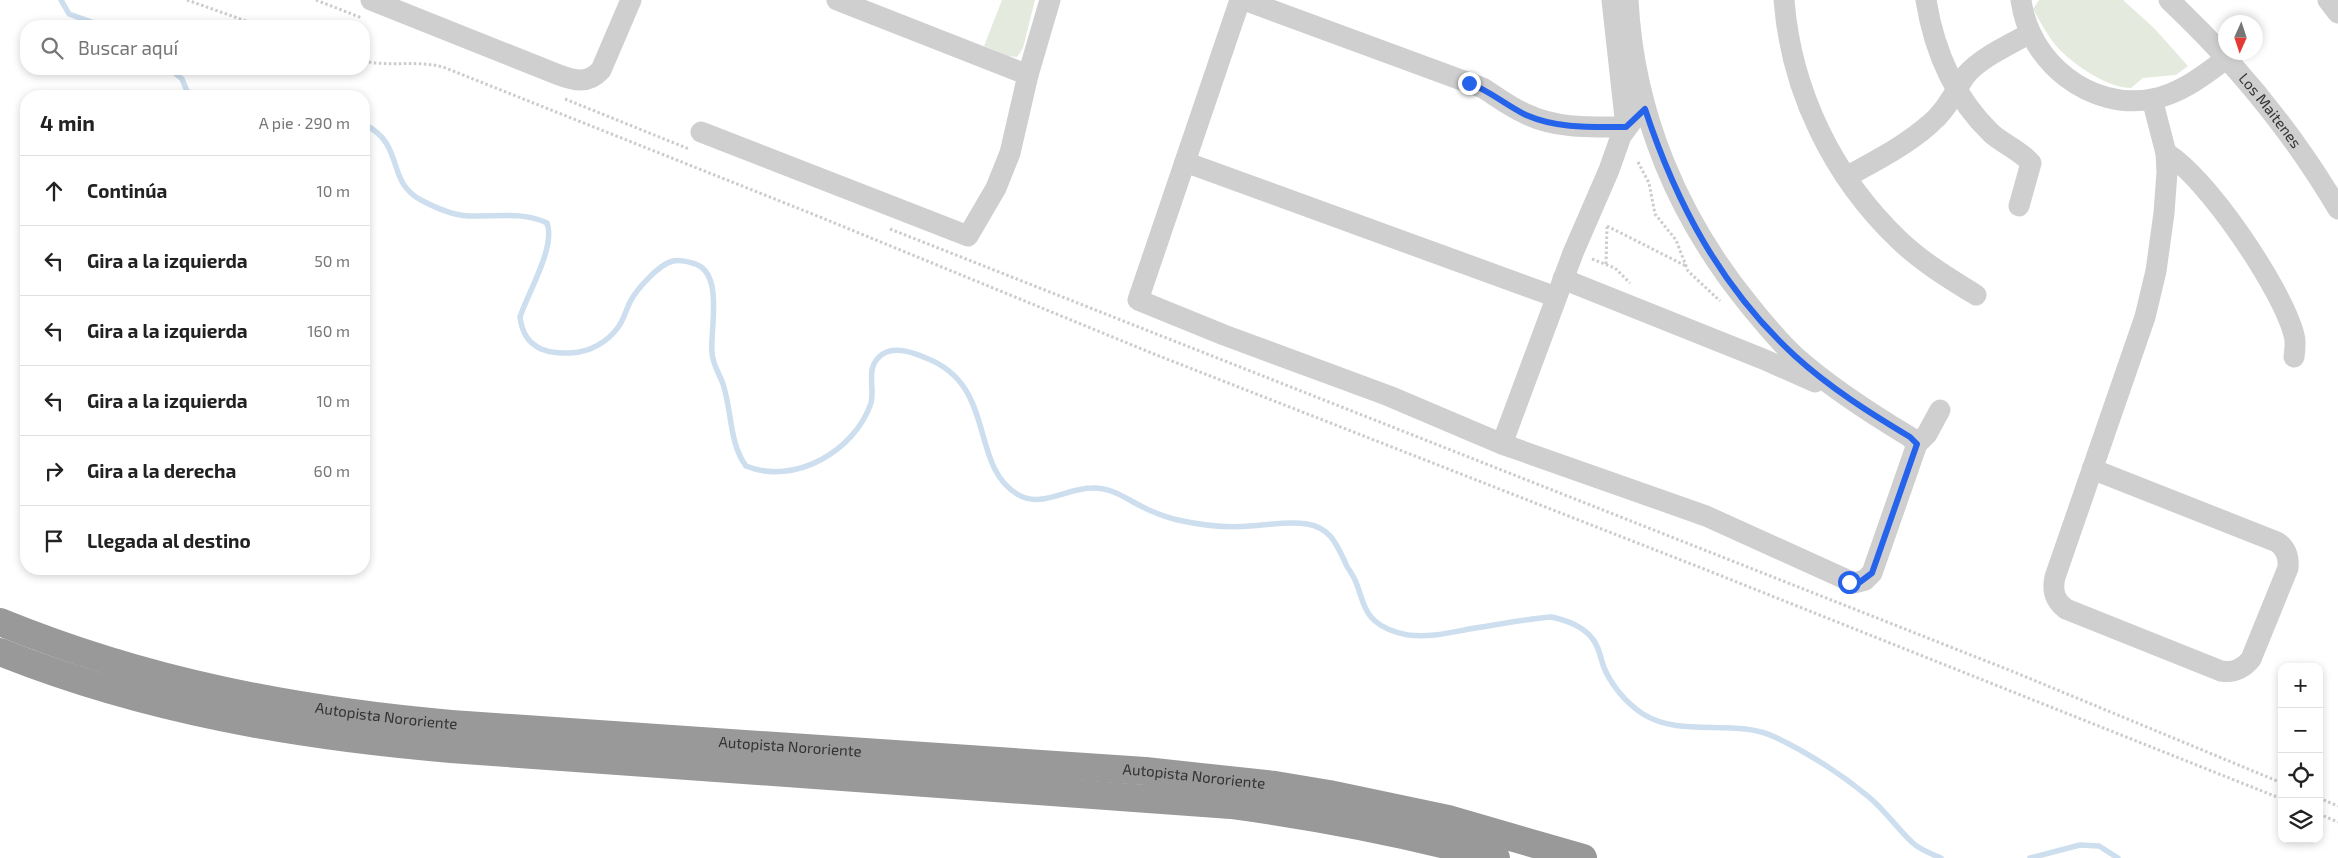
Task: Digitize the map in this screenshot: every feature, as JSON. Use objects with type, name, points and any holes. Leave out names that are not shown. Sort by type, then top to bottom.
[{"type":"highway","name":"Autopista Nororiente","points":[[0,622],[94,657],[176,681],[259,700],[338,713],[451,724],[1145,771],[1275,785],[1329,794],[1448,819],[1583,858]]},
{"type":"highway","name":"Autopista Nororiente","points":[[0,652],[85,683],[157,704],[258,726],[337,738],[444,749],[1231,805],[1296,814],[1496,858]]},
{"type":"street","points":[[371,0],[558,76],[579,81],[592,78],[601,70],[631,0]]},
{"type":"street","points":[[837,0],[1028,75]]},
{"type":"street","points":[[696,140],[968,236],[983,212],[1004,170],[1016,136],[1028,75],[1050,0]]},
{"type":"street","points":[[1626,127],[1570,125],[1538,119],[1506,104],[1483,88],[1242,0],[1138,300],[1224,335],[1389,396],[1502,444],[1706,516],[1854,583],[1865,580],[1872,573],[1917,444],[1927,434],[1940,410]]},
{"type":"street","points":[[1612,0],[1626,127]]},
{"type":"street","points":[[1628,0],[1633,47],[1645,109],[1660,154],[1688,215],[1706,247],[1726,277],[1783,344],[1842,394],[1910,437],[1917,444]]},
{"type":"street","points":[[1784,0],[1792,55],[1805,98],[1830,152],[1859,198],[1900,241],[1934,268],[1976,295]]},
{"type":"street","points":[[1926,0],[1937,46],[1957,91],[1991,132],[2031,163],[2019,206]]},
{"type":"street","points":[[2021,0],[2030,33],[2036,45],[2054,67],[2075,84],[2103,96],[2136,100],[2152,99],[2187,86],[2224,60]]},
{"type":"street","name":"Los Maitenes","points":[[2169,0],[2218,49]]},
{"type":"street","points":[[2328,0],[2338,13]]},
{"type":"street","points":[[1846,177],[1892,152],[1930,124],[1950,104],[1957,91],[1976,66],[2030,33]]},
{"type":"street","name":"Los Maitenes","points":[[2229,60],[2249,82],[2307,158],[2338,209]]},
{"type":"street","points":[[2092,469],[2277,542],[2285,549],[2289,561],[2288,568],[2251,659],[2244,667],[2233,672],[2221,671],[2066,609],[2060,605],[2053,591],[2055,576],[2151,295],[2164,214],[2166,153],[2152,99]]},
{"type":"street","points":[[1502,444],[1559,288],[1626,127],[1645,109]]},
{"type":"street","points":[[2166,153],[2187,167],[2212,197],[2247,248],[2290,322],[2294,337],[2294,357]]},
{"type":"street","points":[[1185,162],[1763,359],[1842,394]]},
{"type":"street","points":[[1763,359],[1775,357],[1783,344]]},
{"type":"path","points":[[187,0],[243,20]]},
{"type":"path","points":[[316,0],[365,20]]},
{"type":"path","points":[[370,62],[385,65],[426,63],[443,67],[815,215],[1154,354],[2279,798]]},
{"type":"path","points":[[562,98],[696,140]]},
{"type":"path","points":[[1613,161],[1629,165],[1660,154]]},
{"type":"path","points":[[1638,162],[1649,183],[1655,214],[1676,240],[1691,276],[1727,306]]},
{"type":"path","points":[[882,226],[2014,672],[2278,780]]},
{"type":"path","points":[[1608,226],[1686,266]]},
{"type":"path","points":[[2323,800],[2338,806]]},
{"type":"path","points":[[2323,816],[2338,822]]},
{"type":"shaded area","points":[[1002,0],[1035,0],[1023,48],[1017,57],[1007,56],[984,46]]},
{"type":"shaded area","points":[[2039,0],[2123,0],[2154,28],[2188,66],[2176,75],[2143,78],[2131,88],[2102,80],[2073,62],[2055,44],[2033,9]]},
{"type":"waterway","points":[[61,0],[69,14],[86,20]]},
{"type":"waterway","points":[[177,75],[182,79],[187,90]]},
{"type":"waterway","points":[[370,128],[386,142],[403,183],[410,192],[421,200],[456,214],[468,216],[508,215],[538,219],[547,223],[549,233],[545,257],[520,317],[526,336],[541,349],[559,353],[571,353],[585,351],[598,345],[615,332],[637,291],[661,267],[673,261],[685,261],[702,268],[709,276],[714,301],[713,360],[726,394],[736,447],[746,466],[764,471],[784,471],[802,468],[820,460],[837,449],[851,436],[863,420],[871,403],[872,368],[878,358],[889,351],[895,350],[914,354],[948,370],[963,387],[973,405],[993,464],[1002,481],[1017,494],[1026,498],[1044,499],[1082,489],[1100,488],[1115,492],[1156,513],[1187,522],[1233,527],[1293,523],[1315,526],[1327,533],[1335,543],[1354,577],[1365,607],[1371,617],[1382,626],[1404,634],[1417,636],[1433,635],[1551,617],[1568,621],[1583,629],[1593,640],[1614,686],[1643,714],[1675,725],[1744,729],[1761,732],[1777,738],[1825,765],[1847,780],[1875,802],[1914,844],[1941,858]]},
{"type":"waterway","points":[[2030,858],[2080,845],[2099,846],[2118,858]]},
{"type":"route","points":[[1469,83],[1483,88],[1525,114],[1562,125],[1626,127],[1633,118],[1645,109],[1672,183],[1706,247],[1726,277],[1773,334],[1796,357],[1842,394],[1914,440],[1917,444],[1916,453],[1872,573],[1860,582],[1849,582]]}]
